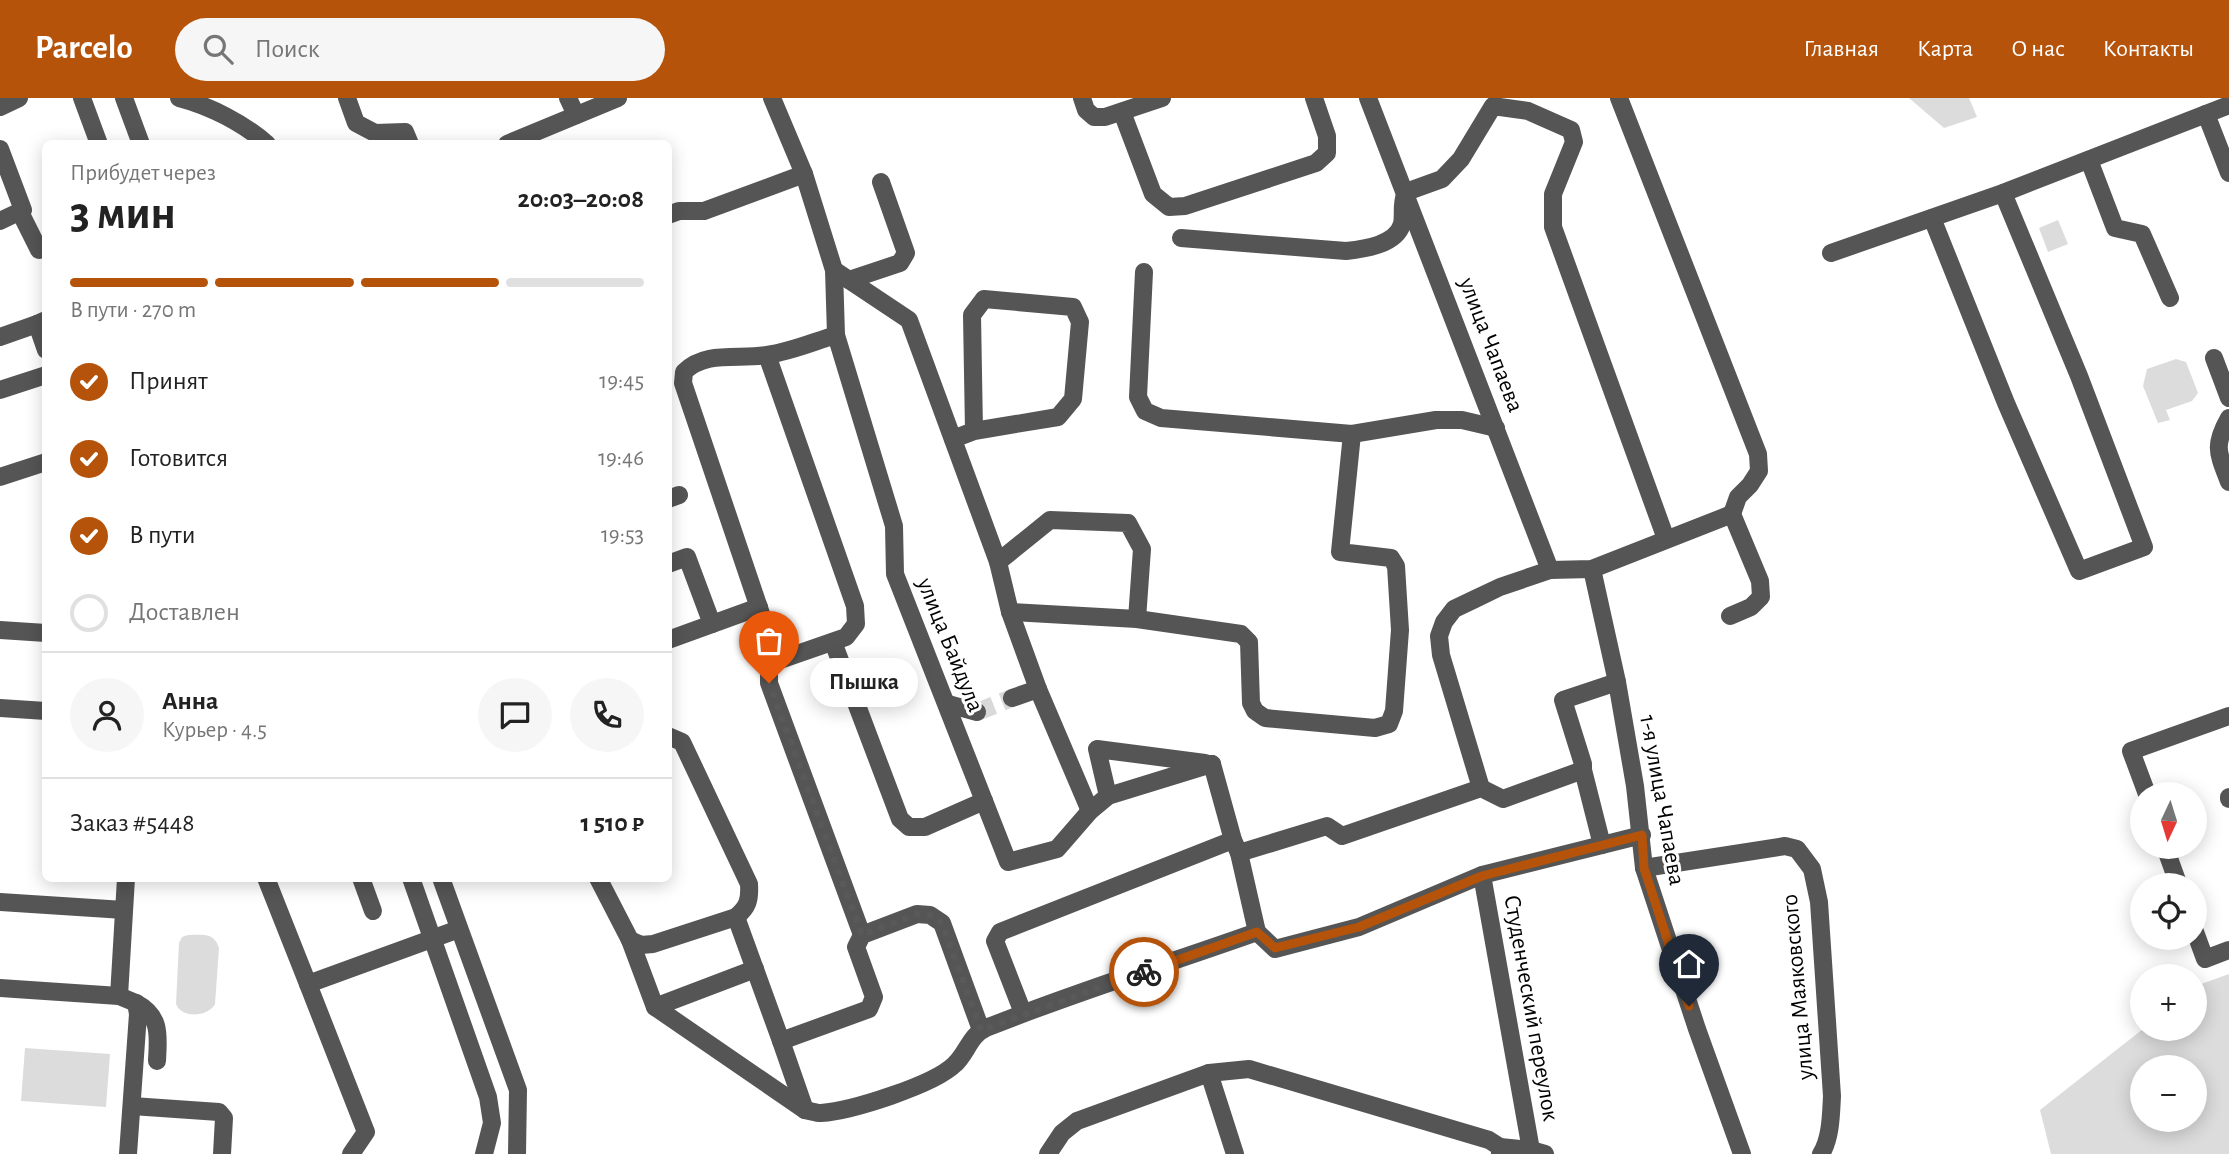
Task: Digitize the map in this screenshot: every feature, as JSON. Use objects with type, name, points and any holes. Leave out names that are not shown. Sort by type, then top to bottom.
[{"type":"street","points":[[0,107],[19,98]]},
{"type":"street","points":[[82,98],[98,140]]},
{"type":"street","points":[[124,98],[140,140]]},
{"type":"street","points":[[179,98],[229,118],[261,140]]},
{"type":"street","points":[[347,98],[356,123],[375,133],[405,132],[408,140]]},
{"type":"street","points":[[568,98],[576,115]]},
{"type":"street","points":[[517,140],[618,98]]},
{"type":"street","name":"улица Байдула","points":[[772,98],[842,275],[836,335],[894,526],[895,574],[1008,862],[1057,849],[1090,811],[1108,796],[1212,764]]},
{"type":"street","points":[[1082,98],[1086,110],[1094,117],[1105,117],[1162,98]]},
{"type":"street","points":[[1122,112],[1153,194],[1169,207],[1185,206],[1316,163],[1327,153],[1327,136],[1314,98]]},
{"type":"street","name":"улица Чапаева","points":[[1368,98],[1550,570]]},
{"type":"street","points":[[1619,98],[1758,454],[1759,471],[1738,497],[1732,514],[1759,581],[1760,597],[1751,607],[1730,615]]},
{"type":"street","points":[[1181,238],[1346,251],[1370,248],[1395,234],[1402,225],[1402,202],[1406,192],[1442,179],[1461,159],[1495,102],[1528,111],[1571,130],[1574,142],[1553,194],[1553,227],[1666,539]]},
{"type":"street","points":[[1831,253],[2003,193],[2229,105]]},
{"type":"street","points":[[2207,114],[2229,173]]},
{"type":"street","points":[[0,149],[23,210],[0,221]]},
{"type":"street","points":[[2089,160],[2115,228],[2142,234],[2170,298]]},
{"type":"street","points":[[672,214],[704,211],[804,174]]},
{"type":"street","points":[[842,275],[900,263],[906,253],[881,182]]},
{"type":"street","points":[[1932,218],[2006,403],[2079,571],[2144,547],[2003,193]]},
{"type":"street","points":[[20,212],[39,250]]},
{"type":"street","points":[[1144,272],[1139,397],[1145,411],[1161,418],[1352,433],[1436,419],[1462,420],[1496,428]]},
{"type":"street","points":[[842,275],[909,320],[998,562],[1010,612],[1038,688],[1090,811]]},
{"type":"street","points":[[953,439],[974,431],[1058,417],[1073,399],[1080,322],[1073,307],[984,299],[972,315],[974,431]]},
{"type":"street","points":[[0,337],[41,322]]},
{"type":"street","points":[[777,661],[683,383],[684,372],[693,363],[718,357],[767,355],[836,335]]},
{"type":"street","points":[[767,355],[855,606],[856,624],[846,637],[777,661],[769,670],[769,683],[862,935]]},
{"type":"street","points":[[2214,358],[2229,398]]},
{"type":"street","points":[[0,390],[42,376]]},
{"type":"street","points":[[2229,418],[2219,435],[2217,450],[2229,482]]},
{"type":"street","points":[[1010,612],[1137,619],[1241,634],[1249,642],[1251,703],[1255,711],[1265,718],[1375,728],[1389,723],[1394,710],[1400,630],[1396,566],[1391,558],[1340,552],[1352,433]]},
{"type":"street","points":[[0,477],[42,463]]},
{"type":"street","points":[[1481,788],[1441,655],[1439,636],[1444,622],[1454,609],[1500,587],[1550,570],[1592,569],[1732,514]]},
{"type":"street","points":[[998,562],[1050,520],[1128,523],[1142,549],[1137,619]]},
{"type":"street","points":[[672,563],[687,558],[712,624]]},
{"type":"street","name":"1-я улица Чапаева","points":[[1592,569],[1617,682],[1642,835],[1644,868],[1696,1029],[1742,1154]]},
{"type":"street","points":[[672,639],[759,607]]},
{"type":"street","points":[[0,630],[42,633]]},
{"type":"street","points":[[832,642],[900,819],[909,827],[925,827],[984,802]]},
{"type":"street","points":[[1602,845],[1583,764],[1563,700],[1617,682]]},
{"type":"street","points":[[1012,698],[1038,688]]},
{"type":"street","points":[[948,704],[977,712]]},
{"type":"street","points":[[0,708],[42,711]]},
{"type":"street","points":[[2143,782],[2131,751],[2229,716]]},
{"type":"street","points":[[630,940],[641,945],[653,944],[736,917],[746,909],[750,898],[749,884],[682,742],[672,738]]},
{"type":"street","points":[[1108,796],[1097,748],[1212,764],[1257,932],[1275,948],[1359,927],[1482,876],[1642,835]]},
{"type":"street","points":[[1023,1013],[995,942],[1000,932],[1236,846],[1327,826],[1342,836],[1481,788],[1503,799],[1583,770]]},
{"type":"street","name":"улица Маяковского","points":[[1644,868],[1785,846],[1797,849],[1812,869],[1819,902],[1832,1096],[1830,1122],[1821,1154]]},
{"type":"street","name":"Студенческий переулок","points":[[1482,876],[1538,1152]]},
{"type":"street","points":[[119,996],[126,882]]},
{"type":"street","points":[[268,882],[366,1132],[351,1154]]},
{"type":"street","points":[[362,882],[373,911]]},
{"type":"street","points":[[412,882],[488,1097],[492,1123],[484,1154]]},
{"type":"street","points":[[441,882],[518,1090],[517,1154]]},
{"type":"street","points":[[600,882],[630,940],[655,1007],[806,1110],[819,1113],[859,1106],[937,1077],[956,1064],[981,1030],[1257,932]]},
{"type":"street","points":[[0,901],[124,910]]},
{"type":"street","points":[[781,1041],[869,1009],[874,997],[856,947],[862,935],[917,914],[930,915],[942,923],[981,1030]]},
{"type":"street","points":[[736,917],[806,1110]]},
{"type":"street","points":[[308,984],[459,929]]},
{"type":"street","points":[[2202,950],[2205,959],[2229,950]]},
{"type":"street","points":[[655,1007],[755,970]]},
{"type":"street","points":[[0,988],[119,996],[136,1003],[148,1009],[154,1018],[158,1033],[157,1061]]},
{"type":"street","points":[[128,1154],[138,1014],[136,1003]]},
{"type":"street","points":[[1048,1154],[1062,1133],[1077,1121],[1209,1073],[1249,1069],[1489,1140],[1500,1150],[1538,1152]]},
{"type":"street","points":[[1209,1073],[1235,1154]]},
{"type":"street","points":[[132,1106],[219,1112],[224,1118],[222,1154]]},
{"type":"shaded area","points":[[1909,98],[1969,98],[1977,117],[1944,128]]},
{"type":"shaded area","points":[[2058,220],[2068,244],[2048,252],[2039,228]]},
{"type":"shaded area","points":[[2176,359],[2186,362],[2198,393],[2192,401],[2166,410],[2170,420],[2158,423],[2143,386],[2147,369]]},
{"type":"shaded area","points":[[182,937],[211,937],[219,948],[215,1004],[201,1014],[184,1012],[176,1004],[179,943]]},
{"type":"shaded area","points":[[2229,974],[2229,1154],[2051,1154],[2040,1110],[2130,1039],[2207,1041],[2207,982]]},
{"type":"shaded area","points":[[25,1048],[110,1054],[106,1107],[21,1101]]},
{"type":"tunnel","points":[[977,712],[1012,698]]},
{"type":"way so far","points":[[769,683],[862,935],[917,914],[930,915],[942,923],[981,1030],[1144,972]]},
{"type":"place","name":"Пышка","points":[[769,683]]},
{"type":"route","points":[[1144,972],[1257,932],[1275,948],[1359,927],[1482,876],[1642,835],[1644,868],[1689,1006]]}]
